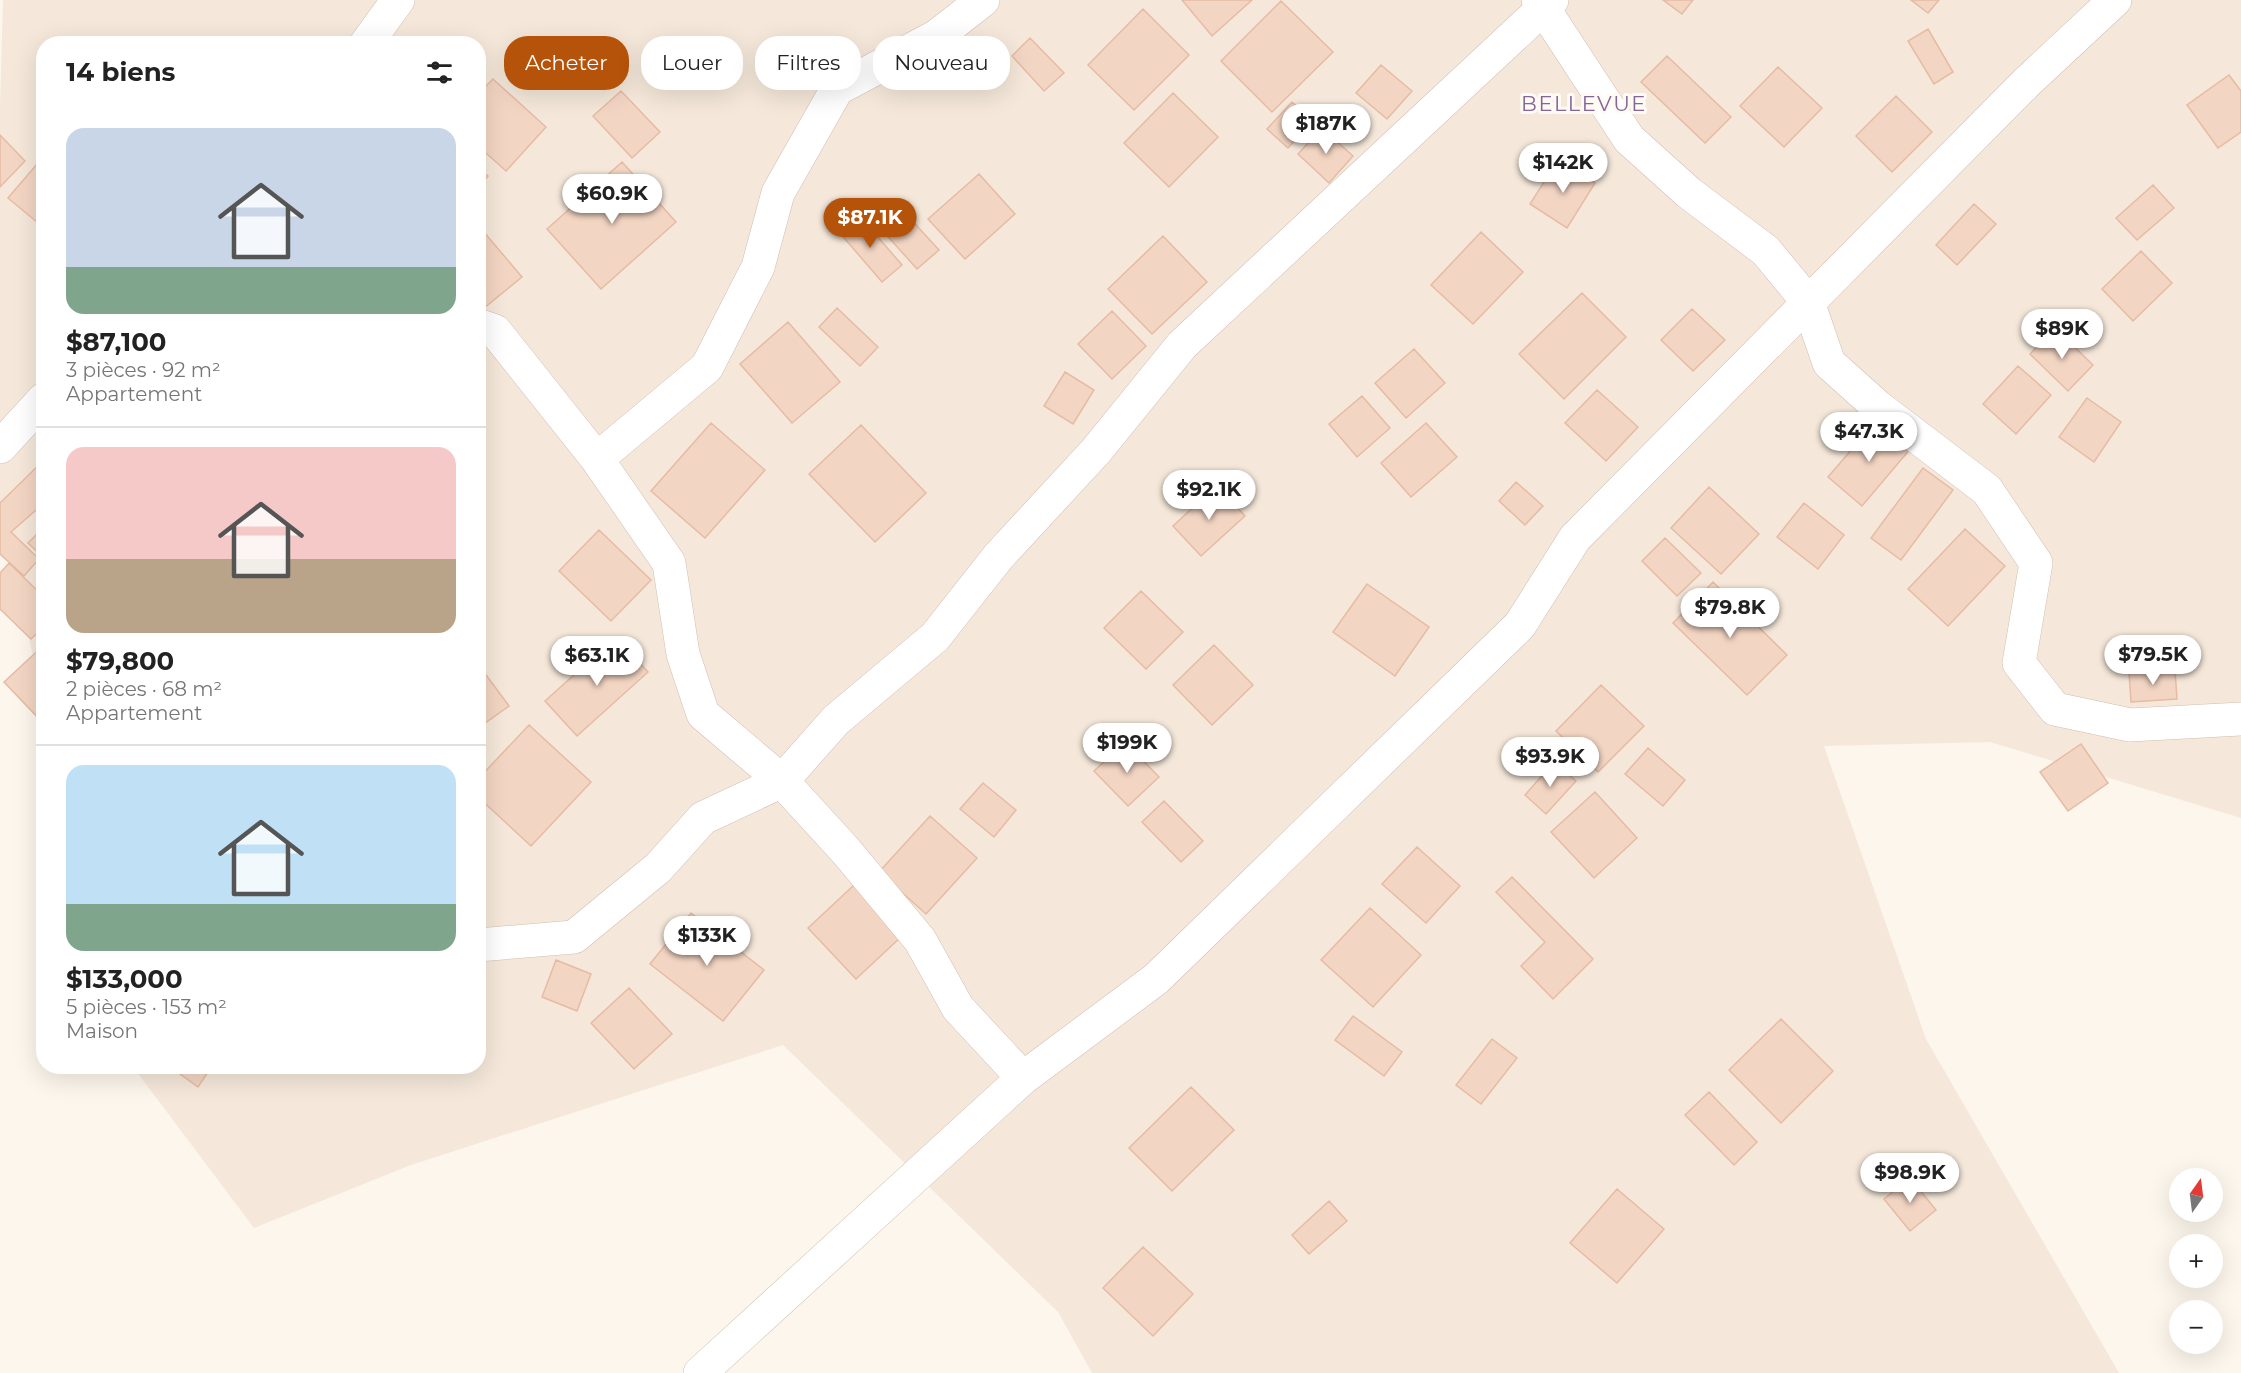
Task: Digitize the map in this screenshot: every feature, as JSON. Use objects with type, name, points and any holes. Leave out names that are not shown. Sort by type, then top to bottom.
[{"type":"street","points":[[372,36],[398,0]]},
{"type":"street","points":[[597,459],[707,367],[758,267],[778,193],[837,89],[937,36],[983,0]]},
{"type":"street","points":[[700,1373],[1023,1078],[1156,979],[1520,625],[1575,538],[2026,84],[2115,0]]},
{"type":"street","points":[[486,944],[573,937],[658,868],[703,818],[782,781],[836,720],[934,637],[998,557],[1096,451],[1182,345],[1544,2],[1580,67],[1629,139],[1689,193],[1766,251],[1808,302],[1829,363],[1878,407],[1987,490],[2036,563],[2019,663],[2055,710],[2130,725],[2241,719]]},
{"type":"street","points":[[486,328],[495,331],[597,459],[669,563],[683,654],[704,714],[782,781],[846,851],[920,940],[958,1008],[1023,1078]]},
{"type":"street","points":[[0,447],[36,408]]},
{"type":"shaded area","points":[[3,0],[2241,0],[2241,818],[1990,742],[1824,746],[1926,1039],[2119,1373],[1092,1373],[1058,1312],[783,1045],[411,1165],[254,1228],[138,1074],[486,1074],[486,36],[36,36],[36,670],[0,504],[0,106]]},
{"type":"building","points":[[1182,0],[1252,0],[1212,36]]},
{"type":"building","points":[[1663,0],[1693,0],[1682,14]]},
{"type":"building","points":[[1911,0],[1939,0],[1928,13]]},
{"type":"building","points":[[1281,1],[1333,52],[1272,112],[1221,61]]},
{"type":"building","points":[[1143,9],[1189,55],[1134,110],[1088,65]]},
{"type":"building","points":[[1928,29],[1953,72],[1934,84],[1908,41]]},
{"type":"building","points":[[1030,38],[1064,73],[1044,91],[1012,56]]},
{"type":"building","points":[[1667,56],[1731,117],[1705,143],[1641,82]]},
{"type":"building","points":[[1381,65],[1412,91],[1387,119],[1356,93]]},
{"type":"building","points":[[1778,67],[1822,108],[1784,147],[1740,106]]},
{"type":"building","points":[[2229,75],[2241,91],[2241,132],[2218,148],[2187,105]]},
{"type":"building","points":[[493,79],[546,127],[506,171],[486,153],[486,86]]},
{"type":"building","points":[[621,91],[660,132],[632,158],[593,116]]},
{"type":"building","points":[[1173,93],[1218,137],[1169,187],[1124,143]]},
{"type":"building","points":[[1896,96],[1932,132],[1892,172],[1856,136]]},
{"type":"building","points":[[1292,102],[1313,121],[1288,148],[1267,129]]},
{"type":"building","points":[[1322,128],[1353,156],[1329,183],[1298,154]]},
{"type":"building","points":[[0,135],[25,161],[0,187]]},
{"type":"building","points":[[1558,160],[1595,183],[1567,228],[1530,204]]},
{"type":"building","points":[[622,162],[676,222],[601,289],[547,229]]},
{"type":"building","points":[[36,165],[36,221],[8,198]]},
{"type":"building","points":[[979,174],[1015,214],[965,259],[928,219]]},
{"type":"building","points":[[2153,185],[2174,208],[2137,240],[2116,218]]},
{"type":"building","points":[[894,201],[939,250],[917,269],[873,220]]},
{"type":"building","points":[[1974,204],[1996,224],[1957,265],[1936,245]]},
{"type":"building","points":[[859,215],[902,265],[882,282],[839,232]]},
{"type":"building","points":[[1481,232],[1523,272],[1473,324],[1431,285]]},
{"type":"building","points":[[486,235],[522,277],[486,306]]},
{"type":"building","points":[[1163,236],[1207,282],[1152,334],[1108,289]]},
{"type":"building","points":[[2141,251],[2172,283],[2133,321],[2102,289]]},
{"type":"building","points":[[1582,293],[1626,337],[1564,399],[1519,354]]},
{"type":"building","points":[[837,308],[878,347],[860,366],[819,327]]},
{"type":"building","points":[[1692,309],[1725,340],[1693,371],[1661,340]]},
{"type":"building","points":[[1112,311],[1146,346],[1112,379],[1078,344]]},
{"type":"building","points":[[788,322],[840,382],[792,423],[740,364]]},
{"type":"building","points":[[2055,328],[2093,365],[2068,391],[2030,354]]},
{"type":"building","points":[[1414,349],[1445,383],[1406,418],[1375,383]]},
{"type":"building","points":[[2018,366],[2051,395],[2016,434],[1983,404]]},
{"type":"building","points":[[1065,372],[1094,390],[1073,424],[1044,406]]},
{"type":"building","points":[[1597,390],[1638,427],[1606,461],[1565,423]]},
{"type":"building","points":[[1362,396],[1390,428],[1357,457],[1329,424]]},
{"type":"building","points":[[2087,398],[2121,422],[2094,462],[2059,437]]},
{"type":"building","points":[[1877,420],[1911,448],[1862,506],[1828,477]]},
{"type":"building","points":[[711,423],[765,470],[705,538],[651,491]]},
{"type":"building","points":[[1426,423],[1457,457],[1411,497],[1381,463]]},
{"type":"building","points":[[861,425],[926,493],[875,542],[809,474]]},
{"type":"building","points":[[36,468],[36,510],[11,532],[36,556],[36,562],[24,576],[0,554],[0,503]]},
{"type":"building","points":[[1923,468],[1953,490],[1901,560],[1871,538]]},
{"type":"building","points":[[1516,482],[1543,506],[1525,525],[1499,501]]},
{"type":"building","points":[[1217,485],[1245,516],[1201,556],[1173,526]]},
{"type":"building","points":[[1709,487],[1759,534],[1721,574],[1671,528]]},
{"type":"building","points":[[1804,503],[1844,535],[1818,569],[1777,537]]},
{"type":"building","points":[[1965,529],[2005,566],[1948,626],[1908,589]]},
{"type":"building","points":[[599,530],[651,580],[611,621],[559,571]]},
{"type":"building","points":[[36,535],[36,550],[28,543]]},
{"type":"building","points":[[1665,538],[1701,573],[1677,596],[1642,561]]},
{"type":"building","points":[[9,563],[36,589],[36,634],[31,639],[0,609],[0,573]]},
{"type":"building","points":[[1713,582],[1787,655],[1747,695],[1673,623]]},
{"type":"building","points":[[1367,584],[1429,627],[1395,676],[1333,632]]},
{"type":"building","points":[[1141,591],[1183,632],[1146,669],[1104,628]]},
{"type":"building","points":[[616,637],[648,672],[577,736],[545,701]]},
{"type":"building","points":[[1214,645],[1253,685],[1212,725],[1173,685]]},
{"type":"building","points":[[36,652],[36,716],[4,682]]},
{"type":"building","points":[[2175,670],[2177,699],[2131,702],[2129,673]]},
{"type":"building","points":[[486,675],[509,706],[486,722]]},
{"type":"building","points":[[1601,685],[1644,726],[1598,772],[1556,731]]},
{"type":"building","points":[[529,725],[591,782],[531,846],[486,804],[486,771]]},
{"type":"building","points":[[1125,742],[1159,777],[1128,806],[1094,771]]},
{"type":"building","points":[[2081,744],[2108,783],[2068,811],[2040,772]]},
{"type":"building","points":[[1648,748],[1685,780],[1663,806],[1625,774]]},
{"type":"building","points":[[1554,762],[1576,781],[1546,814],[1525,795]]},
{"type":"building","points":[[983,783],[1016,810],[994,837],[960,809]]},
{"type":"building","points":[[1595,792],[1637,838],[1594,878],[1551,832]]},
{"type":"building","points":[[1164,801],[1203,841],[1181,862],[1142,822]]},
{"type":"building","points":[[930,816],[977,858],[926,914],[879,872]]},
{"type":"building","points":[[1417,847],[1460,886],[1426,923],[1382,884]]},
{"type":"building","points":[[1512,877],[1593,959],[1553,999],[1521,966],[1545,942],[1496,892]]},
{"type":"building","points":[[854,885],[902,936],[856,979],[808,928]]},
{"type":"building","points":[[1370,908],[1421,955],[1373,1007],[1321,960]]},
{"type":"building","points":[[691,913],[764,970],[723,1021],[650,964]]},
{"type":"building","points":[[556,960],[591,974],[577,1011],[542,997]]},
{"type":"building","points":[[629,988],[672,1034],[634,1069],[591,1023]]},
{"type":"building","points":[[1353,1016],[1402,1052],[1384,1076],[1335,1040]]},
{"type":"building","points":[[1781,1019],[1833,1071],[1781,1123],[1729,1070]]},
{"type":"building","points":[[1492,1039],[1517,1058],[1481,1104],[1456,1085]]},
{"type":"building","points":[[180,1074],[207,1074],[198,1087]]},
{"type":"building","points":[[1191,1087],[1234,1130],[1172,1191],[1129,1148]]},
{"type":"building","points":[[1709,1092],[1757,1142],[1734,1165],[1685,1115]]},
{"type":"building","points":[[1910,1178],[1936,1210],[1910,1231],[1884,1199]]},
{"type":"building","points":[[1617,1189],[1664,1229],[1617,1283],[1570,1243]]},
{"type":"building","points":[[1329,1201],[1347,1221],[1309,1254],[1292,1235]]},
{"type":"building","points":[[1143,1247],[1193,1294],[1153,1336],[1103,1288]]},
{"type":"district","name":"BELLEVUE","points":[[1584,103]]}]
